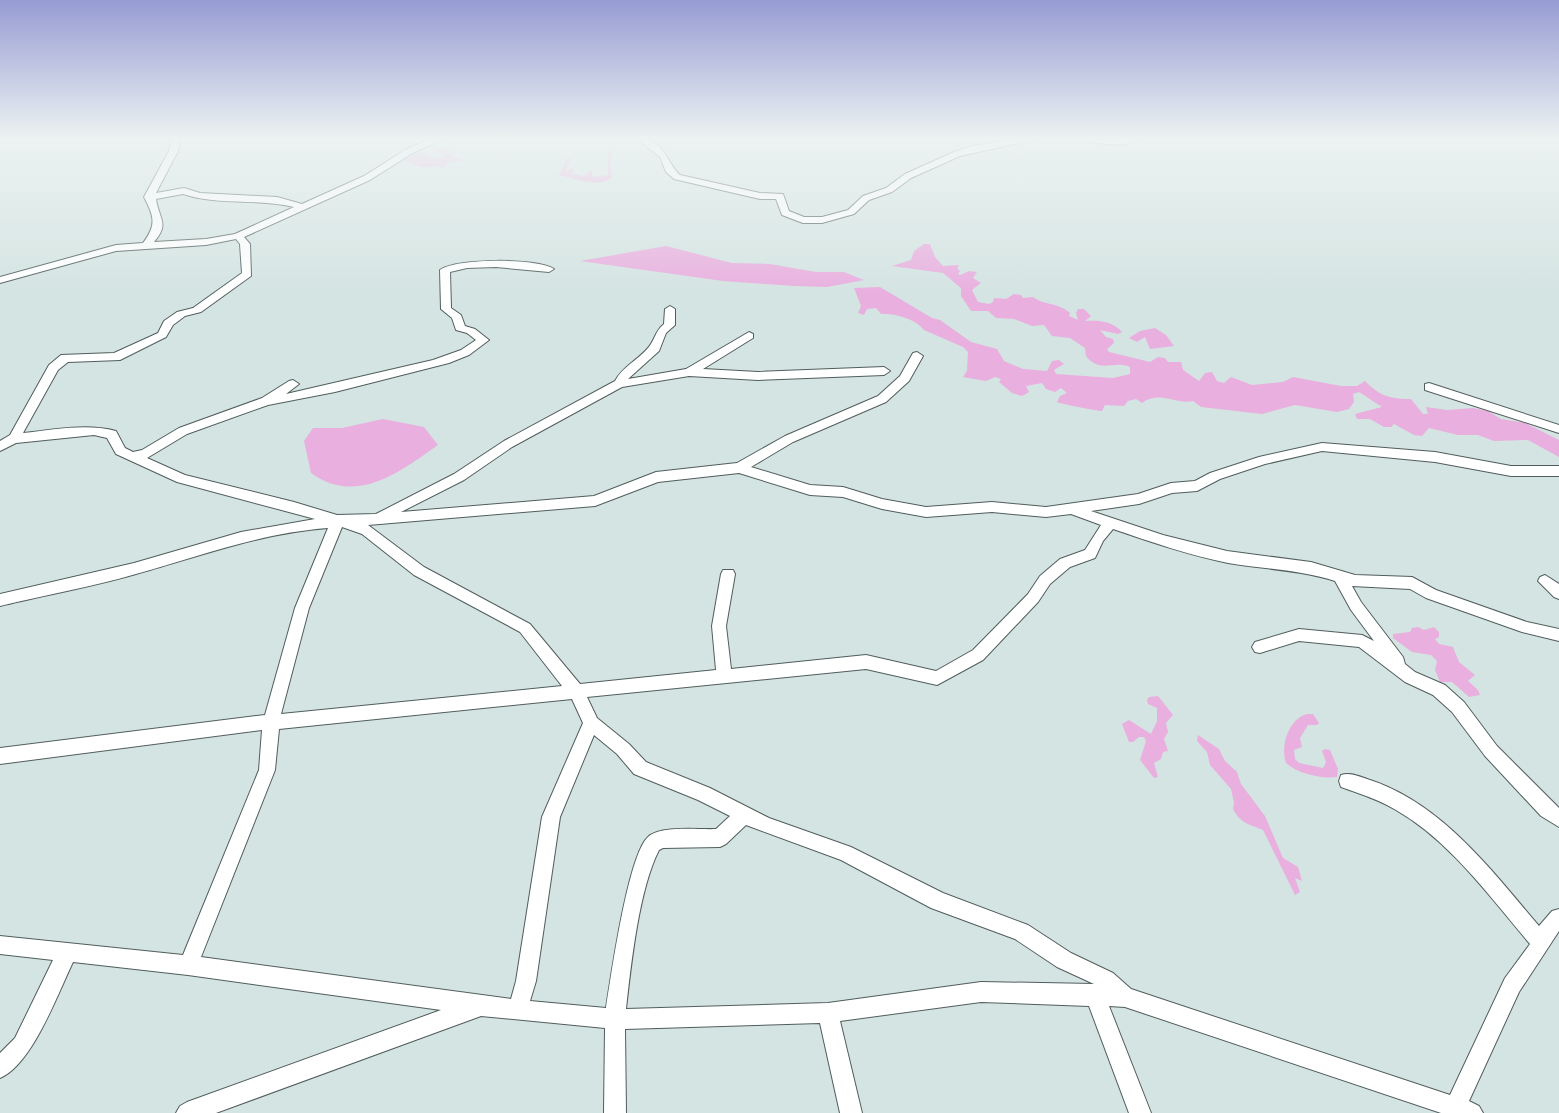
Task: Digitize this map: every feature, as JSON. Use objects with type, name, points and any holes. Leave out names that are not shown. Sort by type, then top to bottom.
[{"type":"street","points":[[147,244],[157,232],[159,222],[151,209],[149,197],[151,191]]},
{"type":"street","points":[[149,197],[184,191],[199,196],[276,200],[301,206]]},
{"type":"street","points":[[0,280],[86,256],[147,244],[206,242],[238,236],[337,191]]},
{"type":"street","points":[[738,191],[760,196],[780,196],[785,213],[803,220],[822,220],[851,212],[866,198],[886,191]]},
{"type":"street","points":[[0,446],[14,439],[53,368],[65,358],[116,357],[162,335],[168,323],[181,314],[197,310],[247,274],[245,244],[238,236]]},
{"type":"street","points":[[265,401],[323,392],[447,360],[477,345],[483,340],[471,331],[460,328],[457,317],[446,309],[445,270],[457,265],[520,265],[549,269]]},
{"type":"street","points":[[619,384],[622,375],[653,352],[661,332],[669,325],[670,309]]},
{"type":"street","points":[[689,372],[749,337]]},
{"type":"street","points":[[739,468],[789,439],[882,399],[905,378],[917,356]]},
{"type":"street","points":[[378,519],[459,477],[509,444],[619,384],[689,372],[758,376],[884,371]]},
{"type":"street","points":[[132,457],[146,454],[183,431],[265,401],[293,384]]},
{"type":"street","points":[[1429,387],[1559,429]]},
{"type":"street","points":[[0,440],[94,431],[112,434],[120,451],[182,479],[367,530],[419,571],[525,628],[576,691],[591,723],[640,768],[704,794],[765,825],[845,853],[938,901],[1021,932],[1064,960],[1106,980],[1125,997]]},
{"type":"street","points":[[0,600],[134,569],[241,537],[299,525],[338,520],[530,508],[595,500],[656,477],[739,468],[810,490],[843,492],[911,510],[943,511],[992,507],[1046,512],[1139,499],[1171,488],[1197,486],[1224,472],[1321,447],[1434,457],[1511,471],[1559,471]]},
{"type":"street","points":[[1068,510],[1087,513],[1162,540],[1227,557],[1291,565],[1369,583],[1412,583],[1430,594],[1475,610],[1527,628],[1559,635]]},
{"type":"street","points":[[188,965],[267,770],[271,722],[302,608],[338,520]]},
{"type":"street","points":[[0,756],[271,722],[724,674],[866,662],[937,678],[978,655],[1033,598],[1045,580],[1065,563],[1090,554],[1111,522]]},
{"type":"street","points":[[724,674],[719,626],[728,574]]},
{"type":"street","points":[[1340,577],[1356,606],[1410,677]]},
{"type":"street","points":[[1545,581],[1559,593]]},
{"type":"street","points":[[1260,647],[1299,635],[1362,640],[1410,677],[1439,690],[1458,707],[1491,751],[1540,804],[1559,819]]},
{"type":"street","points":[[517,1010],[526,981],[551,817],[591,723]]},
{"type":"street","points":[[1347,781],[1371,786],[1398,799],[1451,842],[1542,943]]},
{"type":"street","points":[[615,1113],[615,1019],[644,860],[653,843],[662,839],[720,838],[744,815]]},
{"type":"street","points":[[0,944],[188,965],[481,1006],[615,1019],[828,1013],[981,992],[1125,997],[1464,1110],[1511,985],[1542,943],[1547,930],[1559,918]]},
{"type":"street","points":[[0,1068],[22,1045],[68,951]]},
{"type":"street","points":[[1094,994],[1140,1113]]},
{"type":"street","points":[[187,1113],[481,1006]]},
{"type":"street","points":[[828,1013],[851,1113]]},
{"type":"shaded area","points":[[924,244],[930,244],[935,257],[943,266],[959,265],[958,274],[977,272],[973,278],[981,283],[972,290],[978,302],[989,304],[994,298],[1006,299],[1014,294],[1021,295],[1023,298],[1033,297],[1061,307],[1070,313],[1069,316],[1078,320],[1078,309],[1084,309],[1091,316],[1085,321],[1110,323],[1122,332],[1118,334],[1100,330],[1106,337],[1113,339],[1114,343],[1107,349],[1109,352],[1150,362],[1158,357],[1165,358],[1168,362],[1181,362],[1183,370],[1199,381],[1205,373],[1212,372],[1217,381],[1224,383],[1231,377],[1252,385],[1283,382],[1293,377],[1341,386],[1357,386],[1365,381],[1386,396],[1411,399],[1423,414],[1428,414],[1426,407],[1447,410],[1473,408],[1488,411],[1501,419],[1525,423],[1559,440],[1559,457],[1528,440],[1494,441],[1478,435],[1458,435],[1429,428],[1422,436],[1414,435],[1394,424],[1384,427],[1370,419],[1357,419],[1355,414],[1382,407],[1359,392],[1353,394],[1354,402],[1349,409],[1337,412],[1295,405],[1262,414],[1201,407],[1193,401],[1161,398],[1142,403],[1136,399],[1128,401],[1124,406],[1105,405],[1102,411],[1057,402],[1060,396],[1067,393],[1061,388],[1055,392],[1046,389],[1042,383],[1026,386],[1029,392],[1022,396],[1012,393],[999,382],[1001,379],[995,377],[986,381],[963,377],[967,371],[968,352],[963,347],[924,330],[911,320],[881,314],[876,308],[867,309],[864,315],[858,313],[861,306],[854,288],[880,287],[932,318],[940,320],[971,342],[997,349],[1004,361],[1023,369],[1047,371],[1052,361],[1059,360],[1064,364],[1054,370],[1056,374],[1113,378],[1130,374],[1130,367],[1096,364],[1086,356],[1085,348],[1070,338],[1052,336],[1044,325],[1032,326],[1014,319],[996,318],[988,311],[971,311],[961,296],[961,288],[943,273],[892,266],[911,260],[914,251]]},
{"type":"shaded area","points":[[666,246],[732,263],[770,264],[816,272],[844,272],[864,280],[827,287],[794,286],[723,281],[580,261]]},
{"type":"shaded area","points":[[1155,328],[1166,335],[1174,346],[1150,349],[1145,337],[1137,342],[1129,338],[1140,331]]},
{"type":"shaded area","points":[[383,419],[424,427],[438,445],[393,474],[361,486],[328,482],[311,473],[304,441],[313,428],[342,428]]},
{"type":"shaded area","points":[[1434,627],[1439,632],[1439,637],[1435,639],[1439,644],[1453,647],[1459,662],[1475,675],[1468,681],[1480,695],[1469,697],[1452,682],[1440,682],[1435,670],[1437,661],[1431,655],[1412,652],[1393,638],[1393,634],[1410,632],[1412,628],[1424,630]]},
{"type":"shaded area","points":[[1158,696],[1173,715],[1166,723],[1168,732],[1164,739],[1168,751],[1163,752],[1161,759],[1154,763],[1158,777],[1154,778],[1140,760],[1146,741],[1144,737],[1129,742],[1122,724],[1129,720],[1151,734],[1157,721],[1157,708],[1148,704],[1147,700],[1149,697]]},
{"type":"shaded area","points":[[1307,714],[1313,714],[1319,723],[1308,725],[1300,738],[1302,747],[1294,750],[1295,759],[1299,763],[1323,768],[1326,762],[1322,751],[1330,750],[1338,769],[1337,777],[1310,775],[1286,763],[1284,748],[1291,727],[1295,721]]},
{"type":"shaded area","points":[[1198,735],[1219,749],[1225,761],[1237,772],[1241,784],[1265,816],[1283,858],[1298,867],[1302,881],[1295,878],[1300,892],[1295,895],[1263,830],[1246,823],[1236,814],[1231,789],[1210,765],[1207,752],[1197,741]]}]
